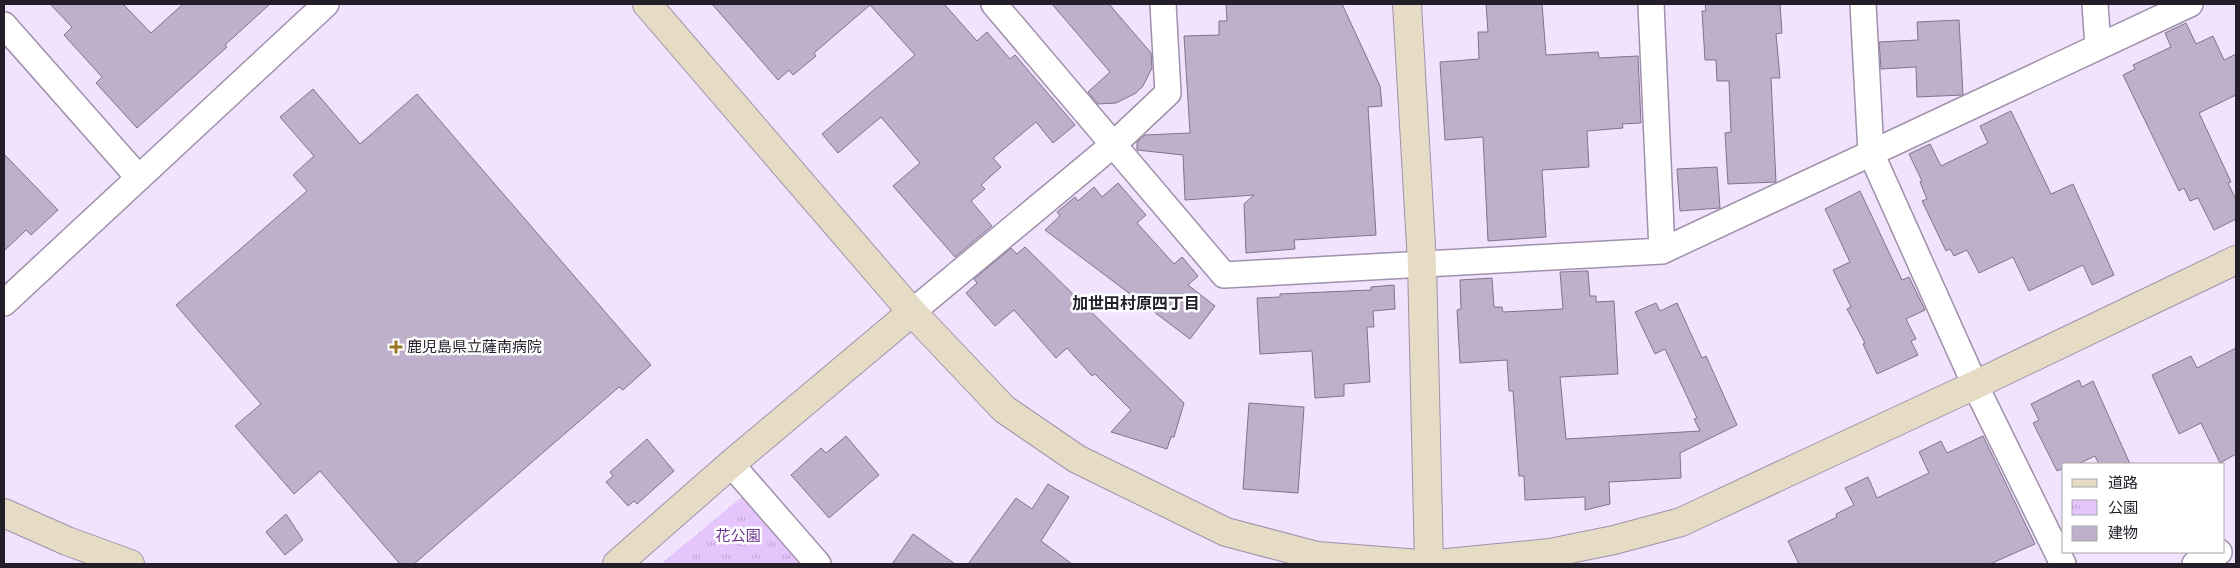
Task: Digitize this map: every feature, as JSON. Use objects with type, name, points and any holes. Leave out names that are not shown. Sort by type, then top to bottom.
[{"type":"street","points":[[4,303],[326,4]]},
{"type":"street","points":[[647,4],[912,312],[1004,408],[1077,460],[1148,496],[1226,532],[1317,556],[1420,564]]},
{"type":"street","points":[[994,4],[1224,275],[1662,251],[2190,4]]},
{"type":"street","points":[[617,564],[731,464],[1114,144],[1168,94],[1163,4]]},
{"type":"street","points":[[1407,4],[1422,263],[1430,564]]},
{"type":"street","points":[[1651,4],[1662,251]]},
{"type":"street","points":[[1863,4],[1871,153],[1975,385],[2063,564]]},
{"type":"street","points":[[2094,4],[2098,47]]},
{"type":"street","points":[[4,26],[139,178]]},
{"type":"street","points":[[1436,564],[1551,558],[1682,522],[2236,260]]},
{"type":"street","points":[[731,464],[818,564]]},
{"type":"street","points":[[4,513],[67,541],[130,564]]},
{"type":"street","points":[[2195,564],[2217,553]]},
{"type":"green space","name":"花公園","points":[[742,497],[799,564],[661,564]]},
{"type":"building","points":[[50,4],[123,4],[151,33],[183,4],[270,4],[225,45],[227,47],[137,128],[96,83],[102,77],[64,35],[72,27]]},
{"type":"building","points":[[712,4],[944,4],[977,41],[987,32],[1010,59],[1015,55],[1075,125],[1053,143],[1036,122],[993,158],[1001,167],[981,185],[985,189],[971,201],[992,226],[955,257],[893,186],[920,163],[881,117],[838,153],[822,134],[915,55],[870,5],[814,53],[816,56],[793,75],[789,70],[778,80]]},
{"type":"building","points":[[1052,4],[1109,4],[1151,53],[1152,68],[1143,86],[1136,93],[1116,103],[1098,104],[1088,92],[1110,72]]},
{"type":"building","points":[[1226,4],[1342,4],[1380,86],[1382,106],[1368,107],[1376,235],[1294,240],[1295,249],[1246,253],[1244,204],[1254,195],[1185,200],[1183,155],[1137,150],[1137,142],[1145,135],[1190,133],[1184,36],[1219,35],[1219,21],[1227,21]]},
{"type":"building","points":[[1486,4],[1542,4],[1546,55],[1598,52],[1599,58],[1638,56],[1641,123],[1622,124],[1623,128],[1587,131],[1589,167],[1542,170],[1546,237],[1488,241],[1483,137],[1445,140],[1440,62],[1479,59],[1478,32],[1488,32]]},
{"type":"building","points":[[1705,4],[1780,4],[1782,33],[1776,34],[1780,78],[1771,78],[1776,182],[1728,184],[1725,133],[1731,132],[1729,81],[1717,81],[1716,60],[1705,60],[1702,11],[1706,11]]},
{"type":"building","points":[[1959,20],[1963,95],[1917,97],[1916,67],[1881,69],[1879,42],[1918,40],[1917,22]]},
{"type":"building","points":[[2186,23],[2196,44],[2213,36],[2224,60],[2236,54],[2236,95],[2199,113],[2231,182],[2228,183],[2236,200],[2236,219],[2214,230],[2198,198],[2190,201],[2184,188],[2179,191],[2123,75],[2135,69],[2133,65],[2171,47],[2165,33]]},
{"type":"building","name":"鹿児島県立薩南病院","points":[[313,89],[360,144],[417,94],[651,365],[623,390],[619,387],[414,564],[400,564],[320,471],[294,494],[235,426],[261,404],[176,305],[307,191],[293,175],[314,156],[280,117]]},
{"type":"building","points":[[2011,111],[2051,194],[2073,184],[2114,275],[2092,285],[2083,265],[2029,291],[2013,257],[1979,273],[1967,250],[1954,256],[1950,249],[1946,251],[1922,201],[1927,199],[1920,182],[1922,181],[1909,154],[1930,144],[1941,166],[1988,143],[1980,126]]},
{"type":"building","points":[[4,154],[58,210],[31,235],[26,230],[4,251]]},
{"type":"building","points":[[1717,167],[1720,208],[1680,211],[1677,169]]},
{"type":"building","points":[[1118,183],[1146,215],[1137,223],[1174,264],[1182,257],[1198,276],[1188,285],[1215,306],[1190,339],[1045,230],[1060,216],[1057,212],[1075,197],[1078,201],[1094,187],[1102,197]]},
{"type":"building","points":[[1860,191],[1902,280],[1909,277],[1925,310],[1906,319],[1916,339],[1911,341],[1918,355],[1877,374],[1863,344],[1865,343],[1847,309],[1851,307],[1833,270],[1850,262],[1825,209]]},
{"type":"building","points":[[1025,247],[1184,403],[1174,437],[1171,437],[1167,449],[1111,432],[1131,410],[1095,374],[1092,376],[1067,348],[1056,358],[1014,310],[995,326],[966,293],[977,283],[974,279],[1011,248],[1017,254]]},
{"type":"building","points":[[1588,271],[1590,296],[1596,296],[1596,302],[1614,301],[1618,374],[1560,377],[1566,439],[1700,431],[1694,419],[1697,418],[1665,349],[1655,354],[1635,312],[1656,303],[1660,311],[1677,303],[1702,358],[1706,356],[1737,425],[1680,453],[1681,478],[1609,482],[1610,504],[1585,510],[1585,497],[1525,500],[1524,476],[1519,476],[1513,391],[1509,391],[1507,360],[1460,363],[1457,310],[1461,309],[1460,280],[1492,278],[1494,307],[1502,307],[1503,312],[1563,309],[1560,272]]},
{"type":"building","points":[[1394,285],[1395,309],[1373,311],[1374,327],[1367,327],[1370,382],[1344,384],[1344,396],[1315,398],[1312,351],[1260,354],[1257,298],[1280,297],[1280,294],[1371,290],[1371,287]]},
{"type":"building","points":[[2236,348],[2236,454],[2220,463],[2201,423],[2179,434],[2152,375],[2191,356],[2197,368]]},
{"type":"building","points":[[2079,380],[2082,387],[2093,381],[2130,463],[2098,463],[2095,456],[2080,463],[2062,463],[2062,469],[2057,471],[2033,423],[2039,420],[2031,404]]},
{"type":"building","points":[[1249,403],[1304,407],[1298,493],[1243,489]]},
{"type":"building","points":[[846,436],[879,475],[829,518],[791,475],[821,448],[826,453]]},
{"type":"building","points":[[1983,436],[2035,544],[1990,564],[1799,564],[1788,541],[1837,517],[1836,514],[1854,505],[1845,488],[1868,477],[1877,498],[1929,473],[1919,452],[1941,441],[1947,453]]},
{"type":"building","points":[[647,439],[674,471],[637,504],[634,501],[628,506],[606,482],[613,476],[610,472]]},
{"type":"building","points":[[1048,484],[1069,497],[1041,541],[1072,564],[968,564],[1016,498],[1032,509]]},
{"type":"building","points":[[286,514],[303,540],[285,555],[266,532]]},
{"type":"building","points":[[913,534],[955,564],[892,564]]},
{"type":"place","name":"鹿児島県立薩南病院","points":[[396,347]]},
{"type":"district","name":"加世田村原四丁目","points":[[1136,303]]}]
